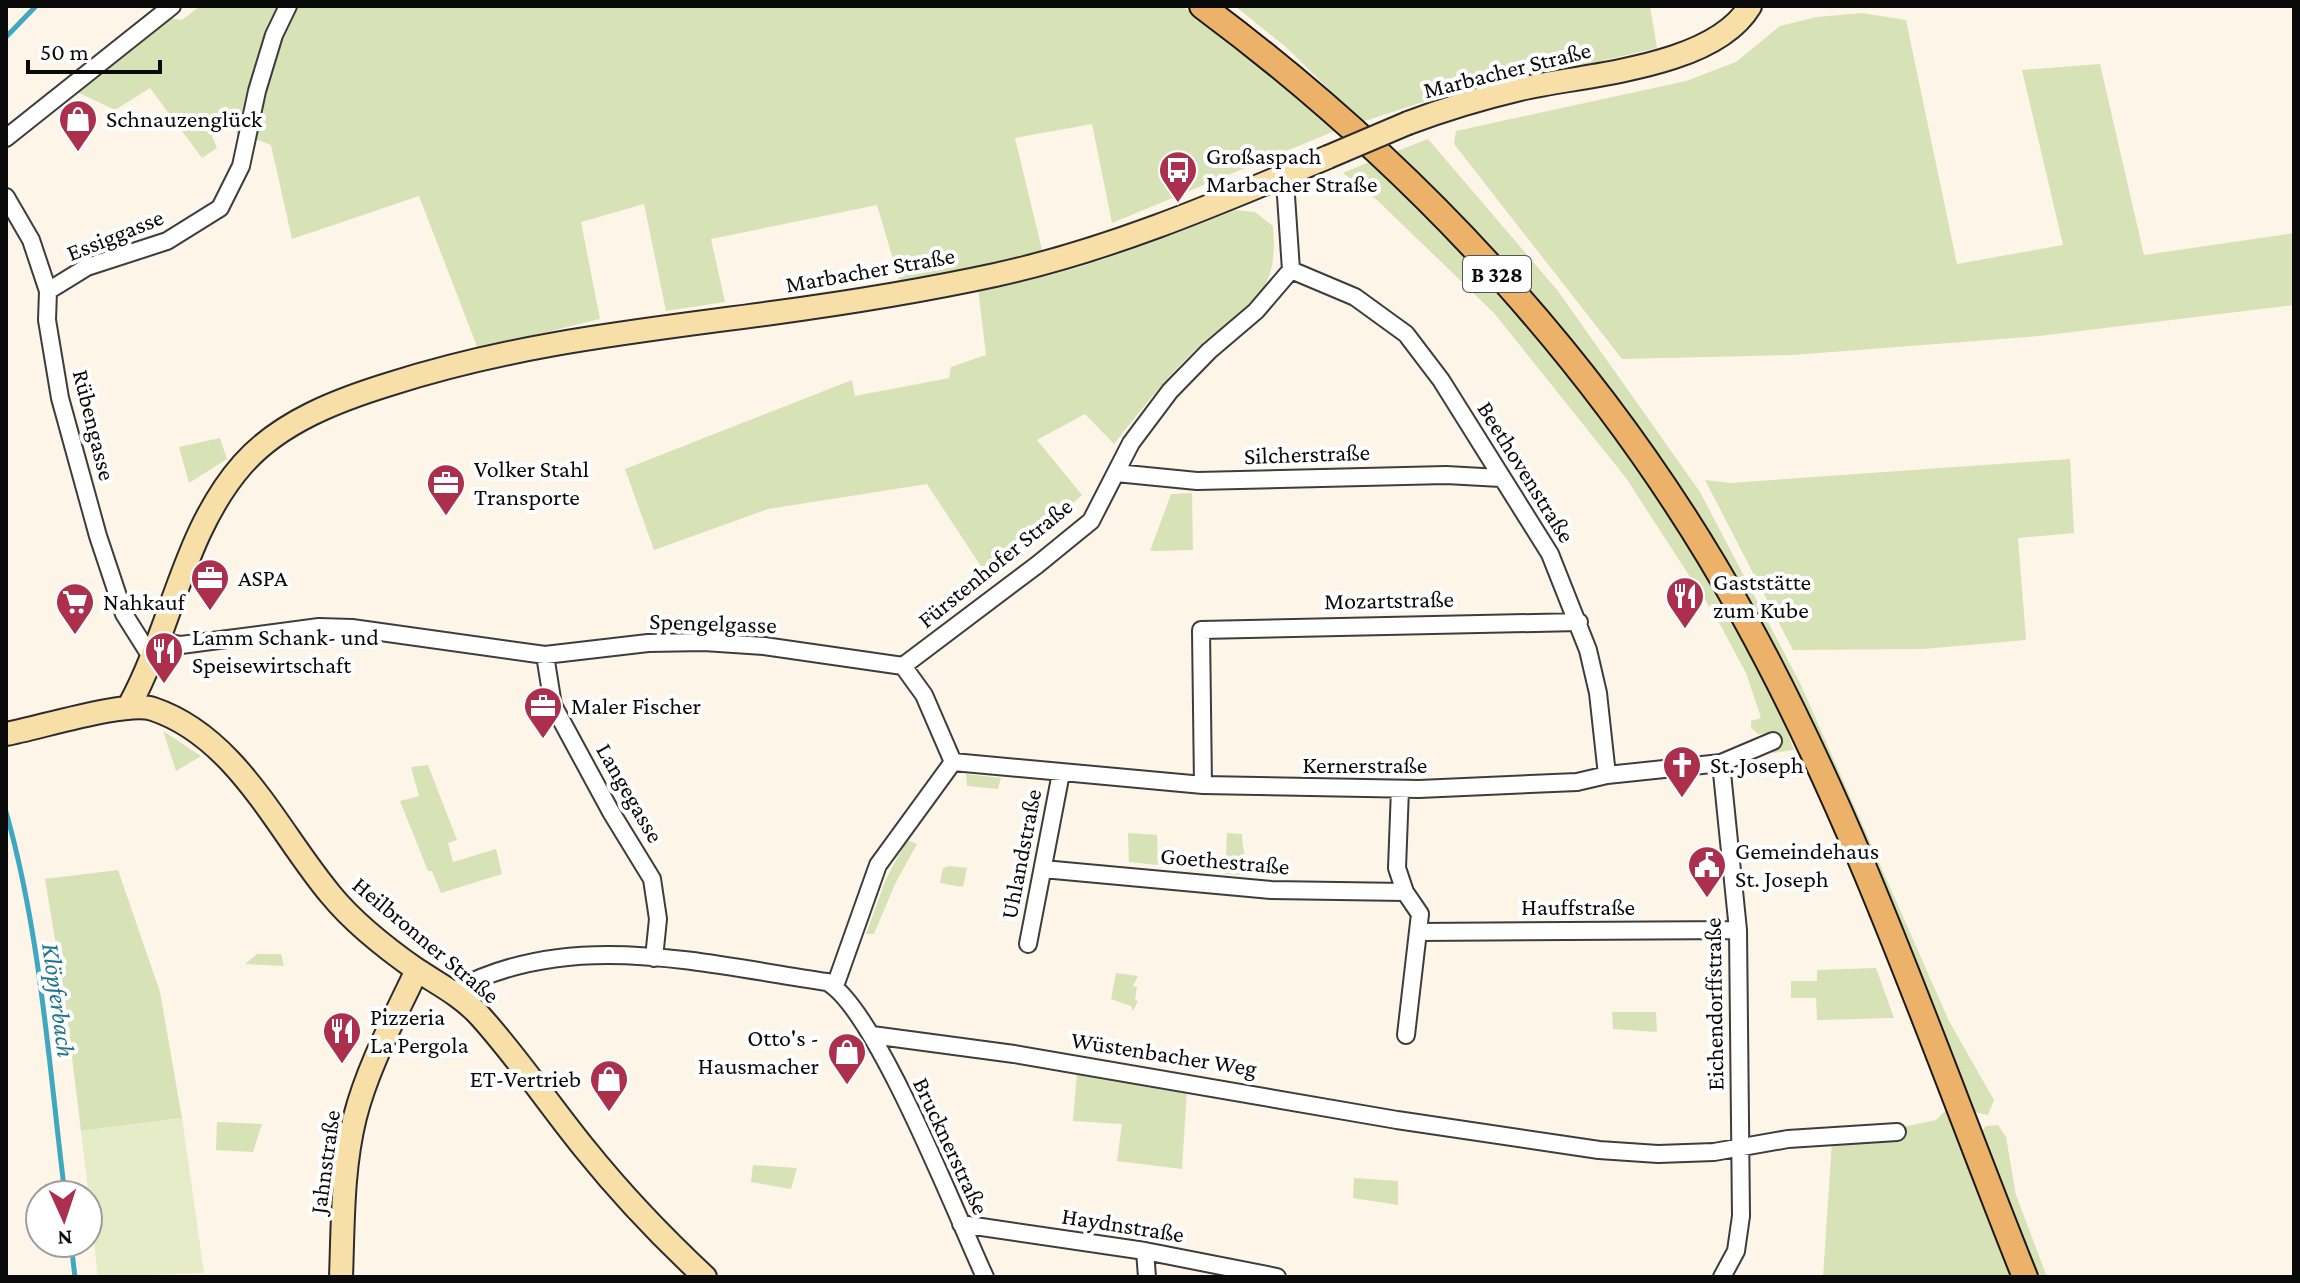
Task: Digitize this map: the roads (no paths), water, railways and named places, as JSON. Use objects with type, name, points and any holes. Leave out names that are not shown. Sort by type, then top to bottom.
[{"type":"main road","name":"B 328","points":[[1202,6],[1310,91],[1375,151],[1531,309],[1613,412],[1685,516],[1744,616],[1818,765],[1964,1119],[2025,1277]]},
{"type":"street","points":[[6,138],[172,6]]},
{"type":"street","name":"Essiggasse","points":[[48,291],[87,267],[167,241],[220,208],[241,166],[257,91],[274,35],[288,6]]},
{"type":"street","name":"Marbacher Straße","points":[[129,706],[156,651],[202,529],[220,494],[260,447],[303,419],[349,397],[452,364],[578,337],[809,308],[996,275],[1169,222],[1449,108],[1698,48],[1733,27],[1750,6]]},
{"type":"street","points":[[1281,177],[1291,270]]},
{"type":"street","name":"Rübengasse","points":[[6,197],[31,240],[48,291],[47,320],[60,398],[98,536],[124,614],[156,651]]},
{"type":"street","name":"Fürstenhofer Straße","points":[[903,666],[1091,521],[1131,443],[1170,391],[1209,351],[1256,311],[1291,270]]},
{"type":"street","name":"Beethovenstraße","points":[[1291,270],[1355,297],[1406,334],[1441,380],[1550,554],[1579,622],[1598,693],[1607,775]]},
{"type":"street","name":"Silcherstraße","points":[[1116,473],[1197,481],[1446,475],[1501,478]]},
{"type":"street","name":"Mozartstraße","points":[[1203,785],[1201,630],[1579,622]]},
{"type":"street","name":"Spengelgasse","points":[[156,651],[286,630],[341,627],[393,631],[545,655],[648,643],[704,642],[764,646],[903,666]]},
{"type":"street","name":"Langegasse","points":[[545,655],[553,705],[611,812],[652,879],[658,919],[654,958]]},
{"type":"street","points":[[835,986],[878,865],[953,762],[924,695],[903,666]]},
{"type":"street","points":[[6,734],[129,706]]},
{"type":"street","name":"Heilbronner Straße","points":[[129,706],[152,708],[175,719],[228,759],[331,896],[370,933],[417,970],[453,991],[480,1015],[587,1153],[653,1228],[705,1277]]},
{"type":"street","name":"Kernerstraße","points":[[953,762],[1203,785],[1400,789],[1577,782],[1607,775],[1721,763],[1773,741]]},
{"type":"street","name":"Eichendorffstraße","points":[[1721,763],[1738,930],[1741,1149]]},
{"type":"street","name":"Uhlandstraße","points":[[1028,944],[1061,773]]},
{"type":"street","points":[[1400,789],[1397,868],[1405,892],[1420,914],[1406,1035]]},
{"type":"street","name":"Goethestraße","points":[[1043,869],[1271,890],[1405,892]]},
{"type":"street","name":"Hauffstraße","points":[[1418,932],[1738,930]]},
{"type":"street","points":[[453,991],[485,973],[553,956],[591,952],[654,958],[827,982],[835,986],[872,1035]]},
{"type":"street","name":"Jahnstraße","points":[[341,1277],[346,1177],[355,1117],[382,1046],[417,970]]},
{"type":"street","name":"Wüstenbacher Weg","points":[[872,1035],[1014,1054],[1397,1120],[1599,1150],[1658,1154],[1741,1149],[1788,1139],[1897,1132]]},
{"type":"street","name":"Brucknerstraße","points":[[872,1035],[985,1277]]},
{"type":"street","points":[[1722,1277],[1736,1251],[1740,1232],[1741,1149]]},
{"type":"street","name":"Haydnstraße","points":[[961,1224],[1145,1251],[1277,1277]]},
{"type":"street","points":[[1145,1251],[1147,1277]]},
{"type":"waterway","name":"Klöpferbach","points":[[6,37],[36,6]]},
{"type":"waterway","name":"Klöpferbach","points":[[6,812],[36,954],[63,1179]]},
{"type":"waterway","name":"Klöpferbach","points":[[73,1259],[75,1277]]},
{"type":"place","name":"Schnauzenglück","points":[[78,153]]},
{"type":"place","name":"Großaspach Marbacher Straße","points":[[1178,204]]},
{"type":"place","name":"Volker Stahl Transporte","points":[[446,517]]},
{"type":"place","name":"ASPA","points":[[210,612]]},
{"type":"place","name":"Gaststätte zum Kube","points":[[1685,630]]},
{"type":"place","name":"Nahkauf","points":[[75,636]]},
{"type":"place","name":"Lamm Schank- und Speisewirtschaft","points":[[164,685]]},
{"type":"place","name":"Maler Fischer","points":[[543,740]]},
{"type":"place","name":"St. Joseph","points":[[1682,799]]},
{"type":"place","name":"Gemeindehaus St. Joseph","points":[[1707,899]]},
{"type":"place","name":"Pizzeria La Pergola","points":[[342,1065]]},
{"type":"place","name":"Otto's - Hausmacher","points":[[847,1086]]},
{"type":"place","name":"ET-Vertrieb","points":[[609,1113]]}]
